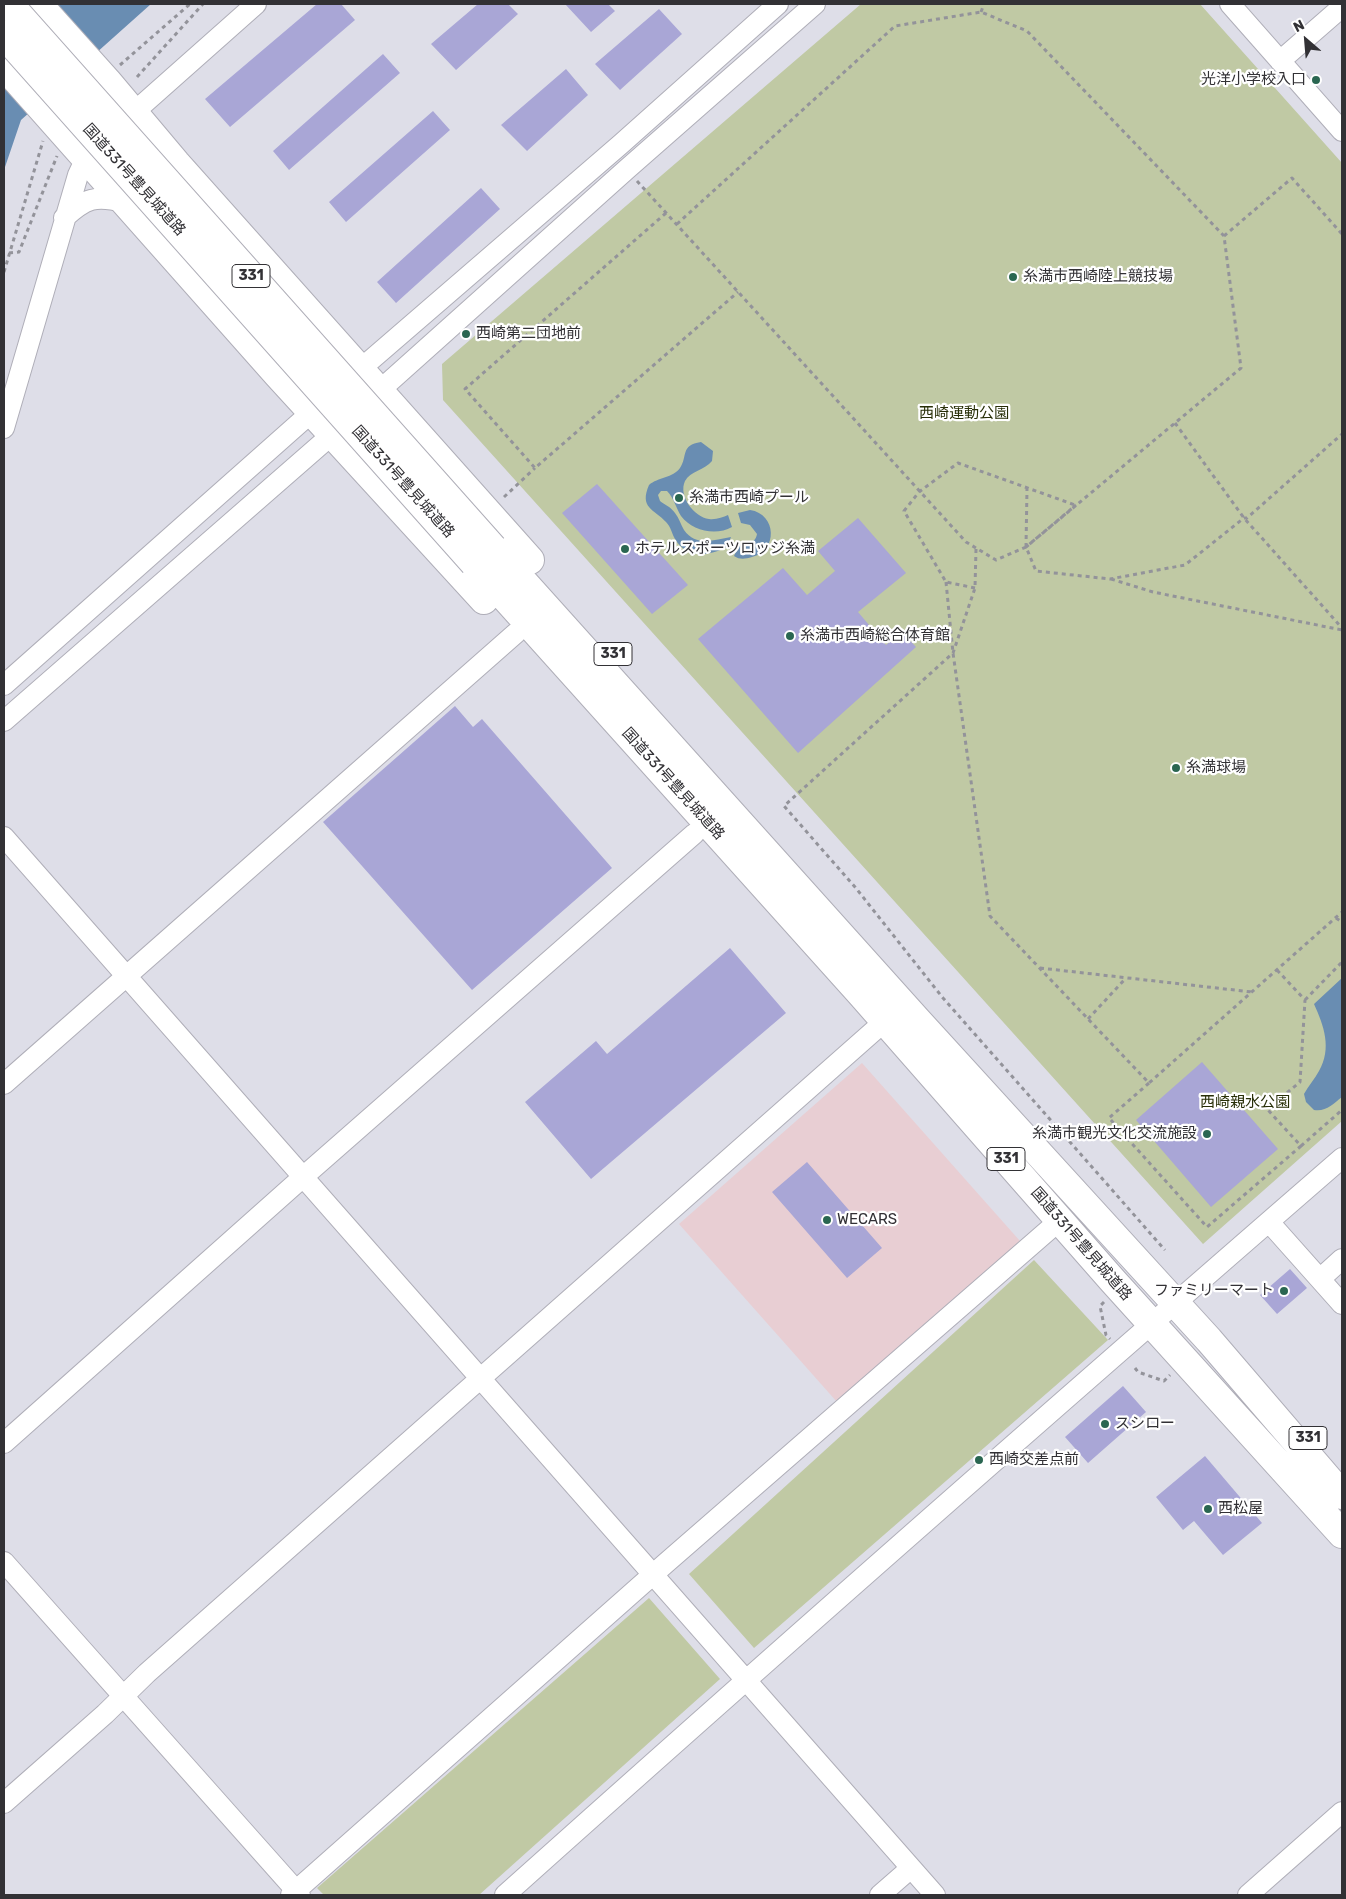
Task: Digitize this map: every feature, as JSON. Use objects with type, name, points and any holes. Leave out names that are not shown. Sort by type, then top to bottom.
[{"type":"highway","name":"国道331号豊見城道路","points":[[9,4],[484,555],[802,928],[1151,1324],[1325,1485]]},
{"type":"highway","name":"331","points":[[38,4],[816,883],[834,925]]},
{"type":"highway","name":"国道331号豊見城道路","points":[[4,35],[484,555],[834,925],[917,1020],[1270,1410],[1314,1442],[1325,1485],[1342,1534]]},
{"type":"highway","name":"331","points":[[4,66],[312,412],[457,572],[516,633],[747,892],[802,928]]},
{"type":"highway","name":"331","points":[[1325,1485],[1310,1507],[1342,1550]]},
{"type":"street","points":[[4,428],[64,218],[78,175],[86,158],[256,4]]},
{"type":"street","points":[[4,685],[360,369],[620,144],[778,4]]},
{"type":"street","points":[[4,721],[333,434],[627,168],[815,4]]},
{"type":"street","points":[[1230,4],[1342,131]]},
{"type":"street","points":[[1280,61],[1342,7]]},
{"type":"street","points":[[64,218],[82,203],[94,198],[124,202]]},
{"type":"street","points":[[4,1084],[516,633]]},
{"type":"street","points":[[4,1443],[302,1177],[694,834]]},
{"type":"street","points":[[4,837],[935,1895]]},
{"type":"street","points":[[4,1804],[124,1697],[147,1673],[884,1021]]},
{"type":"street","points":[[505,1895],[1174,1303],[1342,1158]]},
{"type":"street","points":[[4,1562],[296,1894],[653,1575],[1060,1220]]},
{"type":"street","points":[[1269,1222],[1342,1304]]},
{"type":"street","points":[[1320,1279],[1342,1259]]},
{"type":"street","points":[[1248,1895],[1342,1812]]},
{"type":"street","points":[[880,1895],[911,1868]]},
{"type":"path","points":[[137,77],[203,4]]},
{"type":"path","points":[[981,12],[984,4]]},
{"type":"path","points":[[627,168],[666,213],[919,492],[966,542],[996,560],[1026,547],[1241,368],[1224,236],[1027,31],[981,12],[894,26],[676,224]]},
{"type":"path","points":[[9,253],[19,252],[58,153]]},
{"type":"path","points":[[1224,236],[1292,178],[1342,234]]},
{"type":"path","points":[[535,468],[465,389],[666,213]]},
{"type":"path","points":[[504,497],[738,292]]},
{"type":"path","points":[[1175,423],[1244,518],[1342,629]]},
{"type":"path","points":[[1110,579],[1185,565],[1244,518],[1247,518],[1342,434]]},
{"type":"path","points":[[1026,547],[1076,505],[958,463],[919,492],[904,511],[946,582],[953,653],[990,916],[1149,1083]]},
{"type":"path","points":[[1027,488],[1026,547],[1036,570],[1110,579],[1153,592],[1342,629]]},
{"type":"path","points":[[976,548],[975,588],[953,653],[784,806],[855,886],[943,998],[1165,1250]]},
{"type":"path","points":[[946,582],[975,588]]},
{"type":"path","points":[[1342,912],[1109,1118],[1207,1227],[1342,1110]]},
{"type":"path","points":[[1336,918],[1342,922]]},
{"type":"path","points":[[1301,1146],[1268,1109],[1300,1082],[1305,1000],[1342,962]]},
{"type":"path","points":[[1039,968],[1252,992]]},
{"type":"path","points":[[1277,970],[1305,1000]]},
{"type":"path","points":[[1088,1018],[1126,978]]},
{"type":"path","points":[[1106,1301],[1100,1306],[1106,1335],[1114,1344]]},
{"type":"path","points":[[1135,1368],[1138,1372],[1164,1380],[1176,1370]]},
{"type":"shaded area","points":[[862,1063],[1020,1241],[837,1402],[679,1224]]},
{"type":"green space","name":"西崎運動公園","points":[[861,4],[1200,4],[1342,163],[1342,1121],[1203,1244],[443,400],[442,364]]},
{"type":"green space","points":[[1034,1260],[1108,1340],[754,1648],[689,1574]]},
{"type":"green space","points":[[649,1598],[720,1679],[479,1895],[324,1895],[317,1888]]},
{"type":"water","points":[[4,4],[151,4],[21,120],[4,170]]},
{"type":"water","name":"糸満市西崎プール","points":[[701,442],[713,451],[712,461],[706,467],[687,478],[683,487],[686,499],[693,510],[703,517],[714,519],[728,515],[732,527],[726,530],[712,531],[691,525],[681,516],[667,491],[661,491],[658,495],[660,501],[673,511],[684,530],[694,539],[712,541],[731,537],[727,547],[706,554],[692,553],[680,546],[668,524],[649,507],[646,499],[649,485],[677,471],[682,464],[687,448],[694,443]]},
{"type":"water","points":[[750,510],[759,513],[765,518],[771,533],[770,541],[760,553],[749,558],[740,559],[734,556],[741,541],[747,544],[755,539],[757,534],[750,525],[741,523],[738,513]]},
{"type":"water","points":[[1342,978],[1342,1097],[1326,1109],[1314,1110],[1306,1102],[1304,1094],[1323,1062],[1326,1045],[1321,1021],[1314,1004]]},
{"type":"building","points":[[317,4],[341,4],[355,20],[230,127],[205,99]]},
{"type":"building","points":[[478,4],[508,4],[518,14],[456,70],[431,44]]},
{"type":"building","points":[[565,4],[608,4],[615,11],[591,32]]},
{"type":"building","points":[[659,9],[682,34],[620,90],[595,64]]},
{"type":"building","points":[[383,54],[400,73],[289,170],[273,151]]},
{"type":"building","points":[[566,69],[588,95],[527,151],[501,125]]},
{"type":"building","points":[[433,111],[450,130],[346,222],[329,202]]},
{"type":"building","points":[[481,188],[500,209],[396,303],[377,282]]},
{"type":"building","name":"ホテルスポーツロッジ糸満","points":[[597,484],[688,585],[652,614],[562,513]]},
{"type":"building","name":"糸満市西崎総合体育館","points":[[858,518],[906,573],[858,612],[886,645],[902,632],[916,647],[798,753],[698,639],[783,568],[807,595],[835,571],[818,551]]},
{"type":"building","points":[[455,706],[473,727],[482,719],[612,868],[472,990],[323,822]]},
{"type":"building","points":[[730,948],[786,1013],[591,1179],[525,1102],[596,1041],[607,1054]]},
{"type":"building","name":"糸満市観光文化交流施設","points":[[1202,1062],[1278,1149],[1211,1207],[1136,1120]]},
{"type":"building","name":"WECARS","points":[[807,1162],[882,1248],[847,1278],[772,1192]]},
{"type":"building","name":"ファミリーマート","points":[[1290,1269],[1307,1288],[1277,1314],[1260,1295]]},
{"type":"building","name":"スシロー","points":[[1123,1386],[1146,1412],[1088,1463],[1065,1437]]},
{"type":"building","name":"西松屋","points":[[1205,1456],[1262,1523],[1223,1555],[1194,1521],[1183,1530],[1156,1497]]},
{"type":"place","name":"光洋小学校入口","points":[[1316,80]]},
{"type":"place","name":"糸満市西崎陸上競技場","points":[[1013,277]]},
{"type":"place","name":"西崎第二団地前","points":[[466,334]]},
{"type":"place","name":"糸満市西崎プール","points":[[679,498]]},
{"type":"place","name":"ホテルスポーツロッジ糸満","points":[[625,549]]},
{"type":"place","name":"糸満市西崎総合体育館","points":[[790,636]]},
{"type":"place","name":"糸満球場","points":[[1176,768]]},
{"type":"place","name":"糸満市観光文化交流施設","points":[[1207,1134]]},
{"type":"place","name":"WECARS","points":[[827,1220]]},
{"type":"place","name":"ファミリーマート","points":[[1284,1291]]},
{"type":"place","name":"スシロー","points":[[1105,1424]]},
{"type":"place","name":"西崎交差点前","points":[[979,1460]]},
{"type":"place","name":"西松屋","points":[[1208,1509]]},
{"type":"park label","name":"西崎親水公園","points":[[1245,1103]]}]
